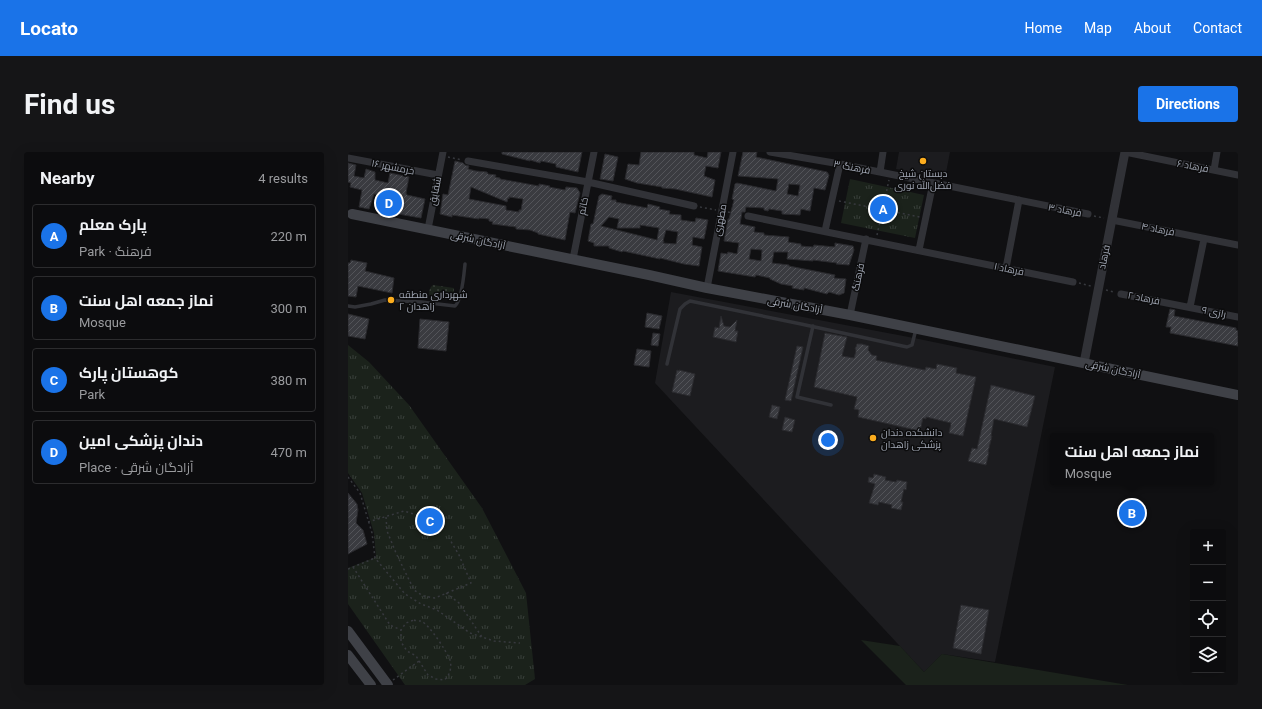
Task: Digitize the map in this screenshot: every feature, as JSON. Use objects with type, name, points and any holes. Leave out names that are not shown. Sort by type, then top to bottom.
[{"type":"main road","name":"آزادگان شرقی","points":[[349,213],[707,288],[916,328],[1238,394]]},
{"type":"main road","points":[[348,631],[387,685]]},
{"type":"main road","points":[[348,654],[371,685]]},
{"type":"street","points":[[362,160],[363,152]]},
{"type":"street","name":"خاتم","points":[[572,259],[594,152]]},
{"type":"street","name":"مطهری","points":[[707,288],[733,152]]},
{"type":"street","name":"فرهنگ ۳","points":[[770,152],[840,164],[933,183]]},
{"type":"street","points":[[880,172],[883,152]]},
{"type":"street","name":"فرهاد ۶","points":[[1125,152],[1238,175]]},
{"type":"street","name":"فرهاد","points":[[1084,363],[1125,152]]},
{"type":"street","points":[[1214,170],[1217,152]]},
{"type":"street","name":"شقایق","points":[[428,229],[442,154]]},
{"type":"street","name":"خرمشهر ۱۶","points":[[348,158],[438,175]]},
{"type":"street","points":[[468,161],[588,182],[694,206]]},
{"type":"street","points":[[825,231],[840,164]]},
{"type":"street","points":[[919,250],[933,183]]},
{"type":"street","name":"فرهاد ۳","points":[[933,183],[1088,214]]},
{"type":"street","points":[[1006,268],[1019,200]]},
{"type":"street","name":"فرهاد ۱","points":[[748,216],[1073,282]]},
{"type":"street","name":"فرهاد ۴","points":[[1112,220],[1238,245]]},
{"type":"street","points":[[1190,307],[1204,239]]},
{"type":"street","name":"فرهنگ","points":[[850,315],[866,240]]},
{"type":"street","name":"فرهاد ۲","points":[[1122,294],[1190,307]]},
{"type":"street","name":"رازی ۹","points":[[1190,307],[1238,317]]},
{"type":"lane","points":[[348,306],[355,307],[386,300],[455,306],[458,303],[463,282],[465,264]]},
{"type":"lane","points":[[667,364],[680,309],[690,301],[907,346],[912,345],[916,328]]},
{"type":"lane","points":[[813,326],[797,397],[831,405]]},
{"type":"path","points":[[442,154],[468,161]]},
{"type":"path","points":[[876,242],[891,174]]},
{"type":"path","points":[[832,200],[926,218]]},
{"type":"path","name":"فرهاد ۳","points":[[1088,214],[1112,220]]},
{"type":"path","points":[[1073,282],[1098,288]]},
{"type":"path","name":"فرهاد ۲","points":[[1098,288],[1122,294]]},
{"type":"path","points":[[348,477],[360,493],[372,533],[375,558],[405,594],[421,604],[437,610],[470,633],[494,641],[520,642]]},
{"type":"path","points":[[368,522],[404,511],[417,515],[426,520],[431,530]]},
{"type":"path","points":[[386,517],[387,531],[396,552],[414,590],[423,596],[435,598],[471,583],[460,555],[449,538]]},
{"type":"path","points":[[348,569],[375,558]]},
{"type":"path","points":[[353,567],[390,625],[401,630]]},
{"type":"path","points":[[446,593],[459,603],[482,637]]},
{"type":"path","points":[[414,620],[422,622],[429,628],[450,660],[451,667],[449,677],[444,680],[436,679],[428,675],[420,661],[416,656],[406,651],[401,642],[401,630],[406,623],[414,620]]},
{"type":"path","points":[[387,685],[420,661]]},
{"type":"shaded area","name":"دبستان شیخ فضل‌الله نوری","points":[[899,152],[950,152],[945,178],[896,169]]},
{"type":"shaded area","name":"دانشکده دندان پزشکی زاهدان","points":[[671,292],[914,338],[1055,367],[995,662],[942,654],[924,672],[655,383]]},
{"type":"green space","points":[[850,179],[924,195],[915,238],[841,223]]},
{"type":"green space","points":[[433,285],[454,288],[453,300],[431,299],[429,291]]},
{"type":"green space","points":[[348,345],[369,362],[409,405],[482,508],[526,593],[535,679],[525,685],[405,685],[348,604],[348,568],[376,557],[374,533],[362,493],[348,473]]},
{"type":"green space","points":[[861,640],[900,646],[924,672],[942,654],[1128,685],[906,685]]},
{"type":"building","points":[[502,152],[582,152],[578,172],[556,167],[556,164],[541,161],[540,163],[530,161],[502,154]]},
{"type":"building","points":[[641,152],[694,152],[694,155],[707,158],[708,152],[721,152],[718,168],[706,166],[704,176],[715,180],[712,197],[637,183],[625,179],[628,164],[639,165]]},
{"type":"building","points":[[743,152],[757,152],[756,157],[827,172],[829,175],[825,190],[814,188],[810,211],[801,209],[800,215],[782,214],[782,211],[769,209],[768,211],[764,210],[764,208],[746,207],[745,212],[742,212],[740,224],[755,227],[754,232],[764,233],[764,235],[789,237],[788,242],[801,244],[801,246],[813,247],[814,245],[835,247],[835,243],[853,246],[854,250],[849,265],[813,260],[787,259],[788,252],[774,252],[772,263],[789,265],[835,275],[834,278],[846,279],[844,293],[839,295],[829,292],[827,294],[804,288],[804,290],[792,288],[793,286],[781,284],[770,278],[718,271],[721,253],[727,254],[728,252],[737,254],[739,243],[724,241],[728,219],[734,200],[732,199],[735,184],[737,183],[776,191],[778,179],[738,176]],"holes":[[[789,184],[800,185],[798,196],[787,194]],[[751,249],[762,250],[761,261],[749,259]]]},
{"type":"building","points":[[605,154],[618,157],[613,181],[600,179]]},
{"type":"building","points":[[455,161],[469,166],[468,169],[487,172],[488,174],[496,175],[495,177],[500,179],[539,186],[539,184],[565,190],[566,187],[577,188],[580,193],[575,213],[570,212],[565,240],[538,234],[530,230],[492,224],[493,222],[489,221],[489,219],[452,215],[452,217],[440,214],[443,194],[448,195]],"holes":[[[471,187],[507,202],[509,197],[523,199],[521,210],[519,210],[519,212],[506,210],[506,206],[469,199]]]},
{"type":"building","points":[[348,163],[356,165],[354,176],[364,178],[366,169],[375,172],[375,180],[388,183],[390,173],[409,177],[406,193],[407,195],[425,199],[421,218],[381,211],[385,195],[374,194],[369,209],[359,207],[362,190],[350,187],[351,183],[348,182]]},
{"type":"building","points":[[602,194],[612,196],[611,200],[616,200],[616,202],[647,208],[648,204],[660,207],[659,209],[670,211],[669,214],[681,215],[681,220],[695,222],[696,218],[708,220],[704,239],[693,237],[692,245],[702,247],[699,266],[622,252],[609,248],[609,246],[594,246],[594,243],[588,241],[599,196]],"holes":[[[609,217],[619,219],[617,228],[640,228],[640,225],[659,228],[657,240],[601,226]],[[666,230],[678,232],[676,244],[663,243]]]},
{"type":"building","points":[[351,260],[367,263],[365,271],[394,278],[392,293],[358,286],[356,297],[348,296],[348,263],[350,263]]},
{"type":"building","points":[[1170,309],[1175,310],[1174,316],[1236,328],[1238,331],[1238,346],[1170,333],[1171,327],[1166,327]]},
{"type":"building","points":[[647,313],[662,316],[659,329],[645,327]]},
{"type":"building","points":[[348,314],[369,319],[365,339],[348,336]]},
{"type":"building","points":[[721,316],[724,326],[730,327],[737,320],[735,331],[738,331],[736,342],[713,337],[715,327],[719,328]]},
{"type":"building","points":[[420,319],[449,322],[446,351],[418,348]]},
{"type":"building","points":[[653,333],[660,334],[658,346],[651,345]]},
{"type":"building","points":[[825,333],[847,337],[842,356],[854,358],[857,344],[862,344],[869,346],[868,350],[872,355],[877,356],[876,360],[925,370],[926,367],[936,369],[937,364],[957,368],[956,373],[976,377],[963,436],[949,433],[951,423],[926,417],[926,419],[923,418],[920,431],[858,417],[859,410],[854,409],[857,397],[814,387]]},
{"type":"building","points":[[797,346],[803,347],[791,401],[785,400]]},
{"type":"building","points":[[637,349],[651,351],[649,367],[634,365]]},
{"type":"building","points":[[677,370],[695,374],[690,396],[672,392]]},
{"type":"building","points":[[991,385],[1035,396],[1027,427],[994,419],[986,465],[968,461],[972,448],[977,449]]},
{"type":"building","points":[[772,405],[780,407],[777,419],[769,417]]},
{"type":"building","points":[[785,417],[795,420],[792,432],[782,430]]},
{"type":"building","points":[[874,474],[886,477],[885,480],[907,482],[906,490],[904,489],[901,502],[903,502],[901,510],[891,508],[892,505],[879,502],[878,505],[869,503],[875,484],[868,482],[869,477],[873,478]]},
{"type":"building","points":[[348,493],[357,504],[358,510],[356,523],[363,530],[367,544],[348,554]]},
{"type":"building","points":[[961,605],[989,610],[981,654],[953,648]]},
{"type":"place","name":"دبستان شیخ فضل‌الله نوری","points":[[923,161]]},
{"type":"place","name":"دندان پزشکی امین","points":[[389,203]]},
{"type":"place","name":"پارک معلم","points":[[883,209]]},
{"type":"place","name":"شهرداری منطقه ۲ زاهدان","points":[[391,300]]},
{"type":"place","name":"دانشکده دندان پزشکی زاهدان","points":[[873,438]]},
{"type":"place","name":"نماز جمعه اهل سنت","points":[[1132,513]]},
{"type":"place","name":"کوهستان پارک","points":[[430,521]]}]
